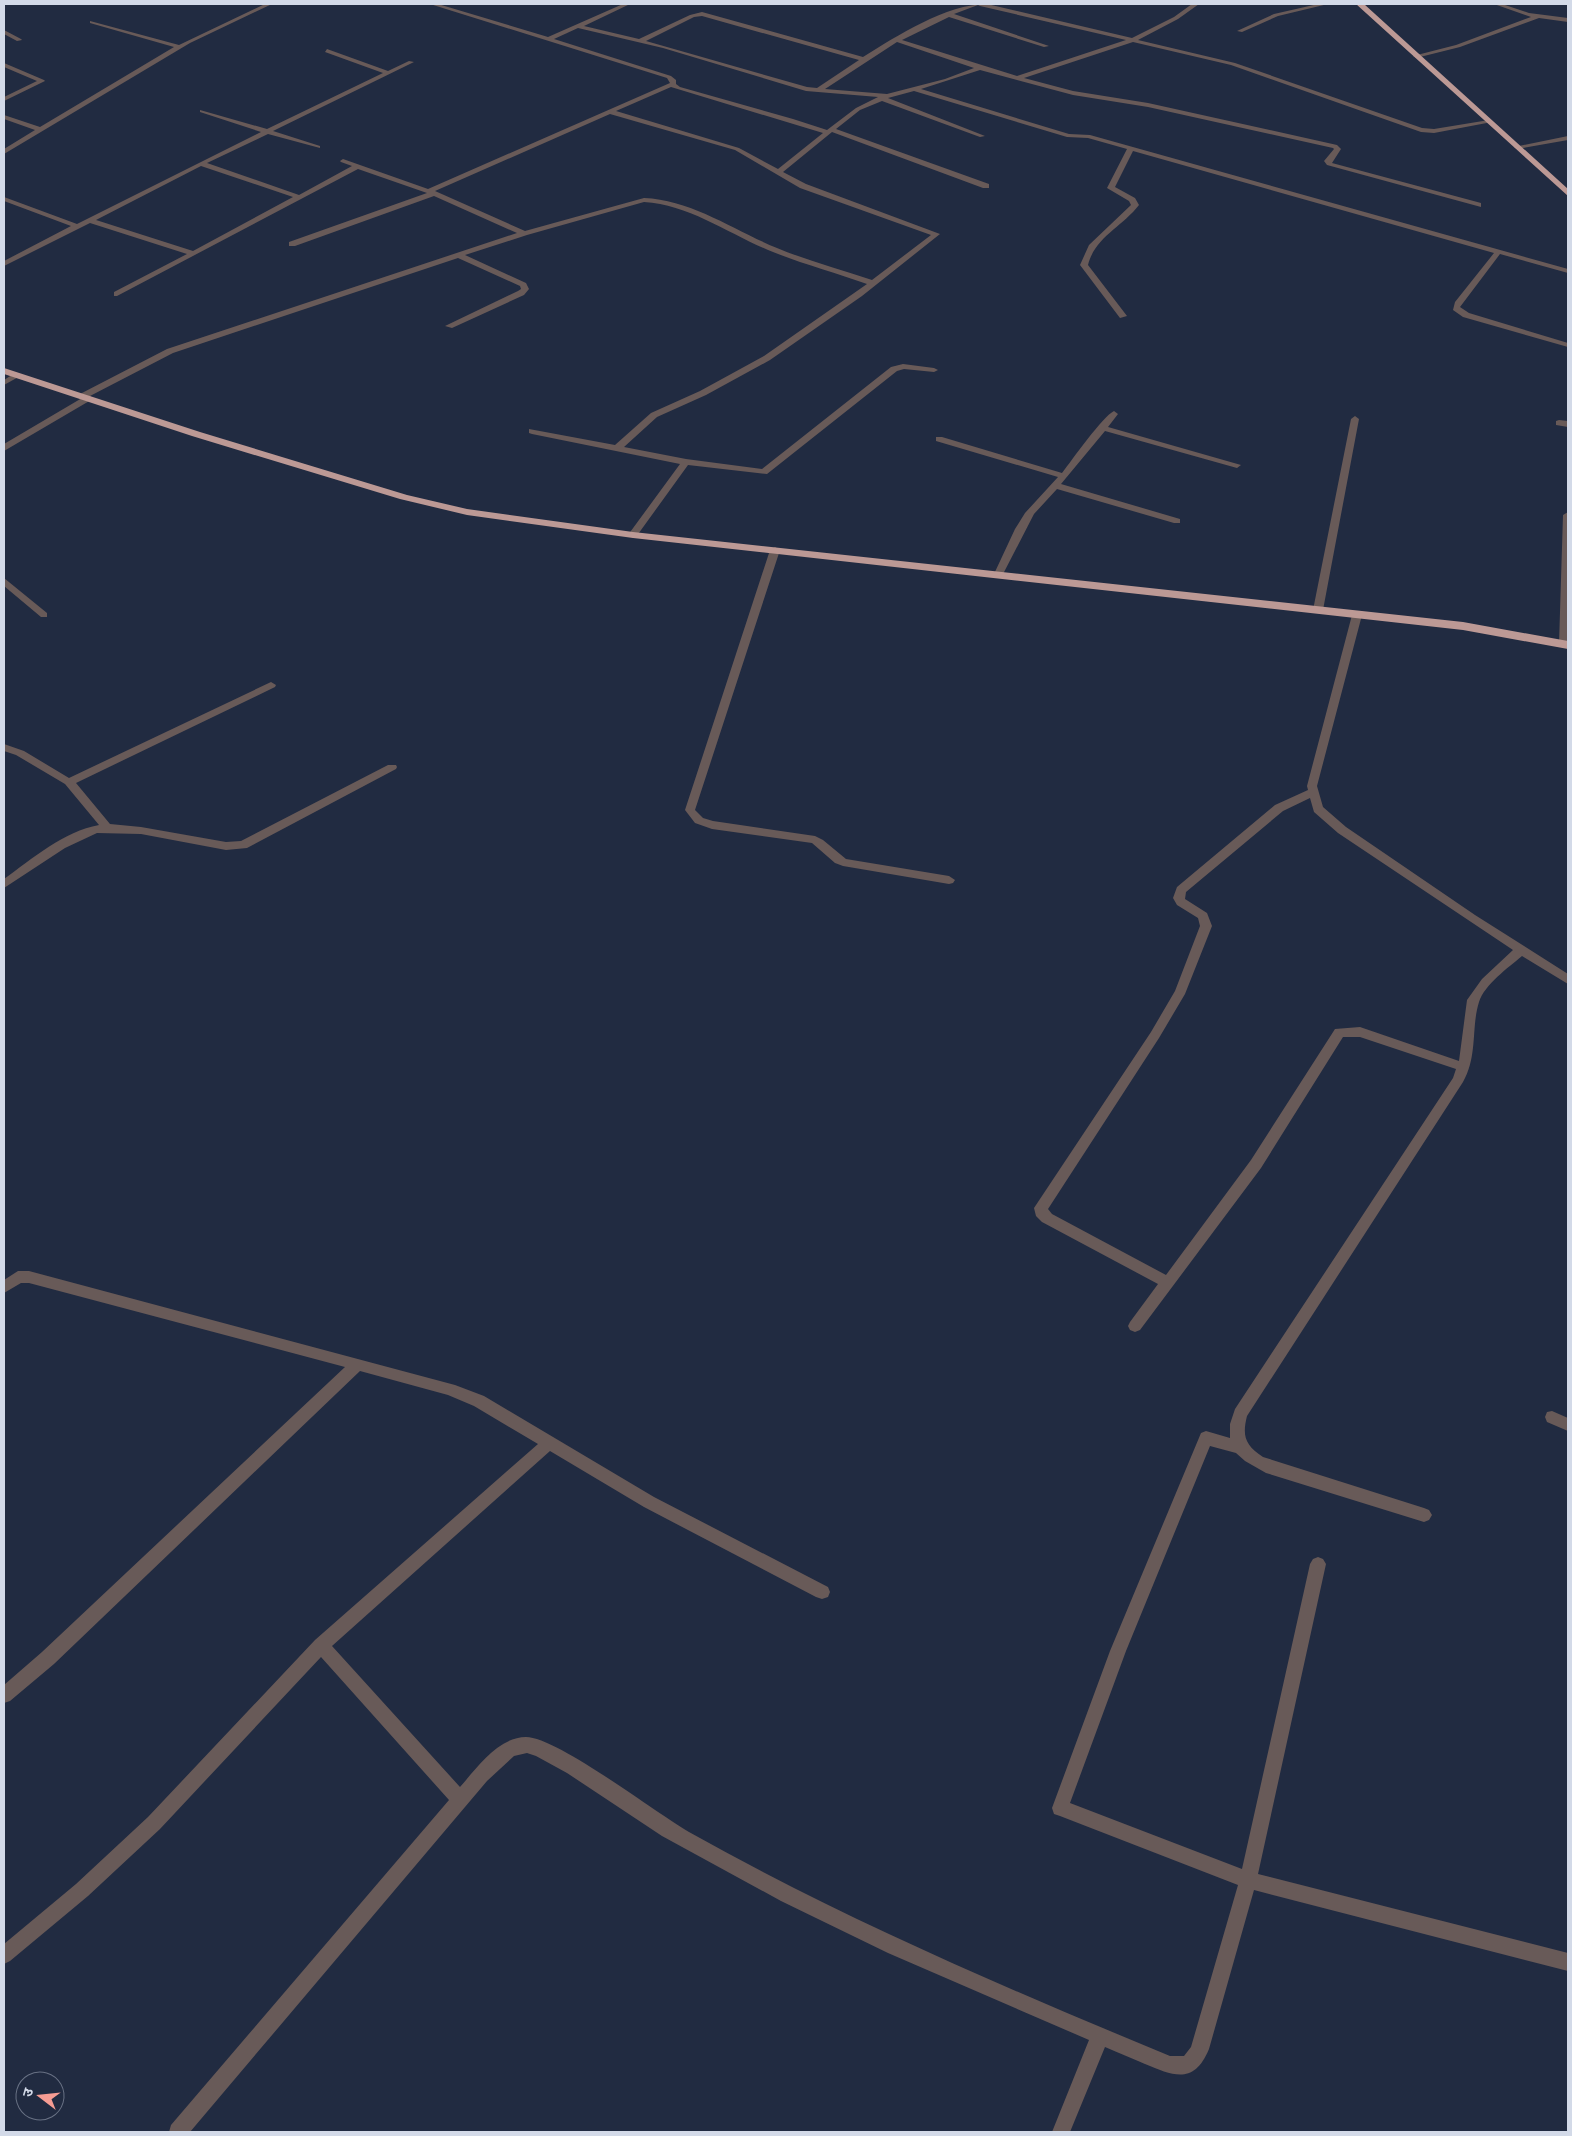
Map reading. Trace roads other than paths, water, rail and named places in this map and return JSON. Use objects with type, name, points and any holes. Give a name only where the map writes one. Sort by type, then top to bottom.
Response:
[{"type":"highway","points":[[1360,4],[1568,193]]},
{"type":"highway","points":[[4,371],[196,434],[413,499],[467,512],[518,521],[1463,626],[1566,645]]},
{"type":"street","points":[[4,152],[180,47],[269,4]]},
{"type":"street","points":[[433,4],[670,77],[673,80],[672,84]]},
{"type":"street","points":[[547,40],[627,4]]},
{"type":"street","points":[[817,91],[862,59],[897,40],[975,4]]},
{"type":"street","points":[[980,4],[1134,39],[1240,67],[1425,130],[1489,122]]},
{"type":"street","points":[[1018,78],[1134,39],[1177,19],[1196,4]]},
{"type":"street","points":[[1240,32],[1276,15],[1325,4]]},
{"type":"street","points":[[1497,4],[1537,17],[1568,20]]},
{"type":"street","points":[[640,41],[692,16],[702,14],[862,59]]},
{"type":"street","points":[[950,15],[1046,46]]},
{"type":"street","points":[[1416,56],[1458,46],[1537,17]]},
{"type":"street","points":[[92,22],[180,47]]},
{"type":"street","points":[[577,26],[640,41],[817,91],[884,97],[982,136]]},
{"type":"street","points":[[4,32],[19,40]]},
{"type":"street","points":[[897,40],[980,68],[1089,97],[1148,105],[1335,146],[1338,149],[1328,160],[1329,164],[1478,205]]},
{"type":"street","points":[[328,52],[390,72]]},
{"type":"street","points":[[4,264],[201,163],[411,62]]},
{"type":"street","points":[[4,65],[42,81],[4,99]]},
{"type":"street","points":[[778,172],[830,132],[851,113],[884,97],[947,80],[980,68]]},
{"type":"street","points":[[292,244],[432,192],[672,84]]},
{"type":"street","points":[[672,84],[678,88],[830,132],[986,186]]},
{"type":"street","points":[[914,89],[1069,136],[1088,136],[1568,271]]},
{"type":"street","points":[[202,111],[318,147]]},
{"type":"street","points":[[612,112],[737,149],[820,193],[935,232],[935,236],[873,283],[767,358],[703,393],[654,415],[617,448]]},
{"type":"street","points":[[4,117],[41,130]]},
{"type":"street","points":[[1518,147],[1568,138]]},
{"type":"street","points":[[1123,316],[1084,265],[1088,251],[1096,240],[1135,205],[1132,200],[1111,188],[1131,148]]},
{"type":"street","points":[[343,161],[432,192],[524,233]]},
{"type":"street","points":[[201,163],[299,197]]},
{"type":"street","points":[[116,294],[358,166]]},
{"type":"street","points":[[4,199],[77,226]]},
{"type":"street","points":[[4,448],[86,397],[170,351],[524,233],[637,202],[653,200],[688,211],[776,250],[873,283]]},
{"type":"street","points":[[89,220],[193,254]]},
{"type":"street","points":[[1499,251],[1458,304],[1458,311],[1568,345]]},
{"type":"street","points":[[449,326],[521,294],[525,289],[523,286],[458,255]]},
{"type":"street","points":[[532,431],[686,462],[755,472],[766,471],[894,369],[903,366],[934,370]]},
{"type":"street","points":[[4,383],[18,375]]},
{"type":"street","points":[[999,574],[1020,529],[1037,504],[1064,476],[1114,414]]},
{"type":"street","points":[[1318,610],[1355,419]]},
{"type":"street","points":[[1102,428],[1237,465]]},
{"type":"street","points":[[940,439],[1064,476]]},
{"type":"street","points":[[633,535],[686,462]]},
{"type":"street","points":[[1055,485],[1177,521]]},
{"type":"street","points":[[1566,645],[1568,515]]},
{"type":"street","points":[[775,550],[692,801],[690,810],[693,816],[700,821],[712,824],[815,840],[821,842],[836,860],[843,862],[949,880]]},
{"type":"street","points":[[4,580],[44,614]]},
{"type":"street","points":[[1357,615],[1316,768],[1313,792],[1318,809],[1342,830],[1568,980]]},
{"type":"street","points":[[69,782],[271,685]]},
{"type":"street","points":[[4,747],[20,753],[69,782],[107,828]]},
{"type":"street","points":[[4,884],[84,833],[107,828],[238,846],[392,767]]},
{"type":"street","points":[[1167,1282],[1047,1218],[1041,1212],[1041,1208],[1155,1035],[1180,991],[1206,926],[1203,916],[1181,902],[1179,898],[1181,890],[1279,808],[1313,792]]},
{"type":"street","points":[[1424,1514],[1266,1466],[1250,1458],[1240,1447],[1236,1437],[1240,1414],[1459,1079],[1463,1067],[1473,1000],[1486,982],[1521,950]]},
{"type":"street","points":[[1135,1326],[1256,1164],[1339,1032],[1360,1032],[1463,1067]]},
{"type":"street","points":[[4,1287],[18,1277],[29,1277],[450,1389],[479,1401],[649,1502],[822,1592]]},
{"type":"street","points":[[4,1695],[55,1651],[358,1364]]},
{"type":"street","points":[[1552,1417],[1568,1425]]},
{"type":"street","points":[[1240,1447],[1206,1438],[1118,1652],[1060,1808],[1248,1880],[1568,1962]]},
{"type":"street","points":[[4,1955],[82,1890],[154,1823],[321,1645],[550,1442]]},
{"type":"street","points":[[178,2132],[460,1800],[506,1751],[517,1746],[527,1745],[541,1749],[661,1826],[797,1901],[922,1961],[1170,2065],[1180,2067],[1195,2061],[1248,1880],[1318,1564]]},
{"type":"street","points":[[321,1645],[460,1800]]},
{"type":"street","points":[[1061,2132],[1100,2036]]}]
